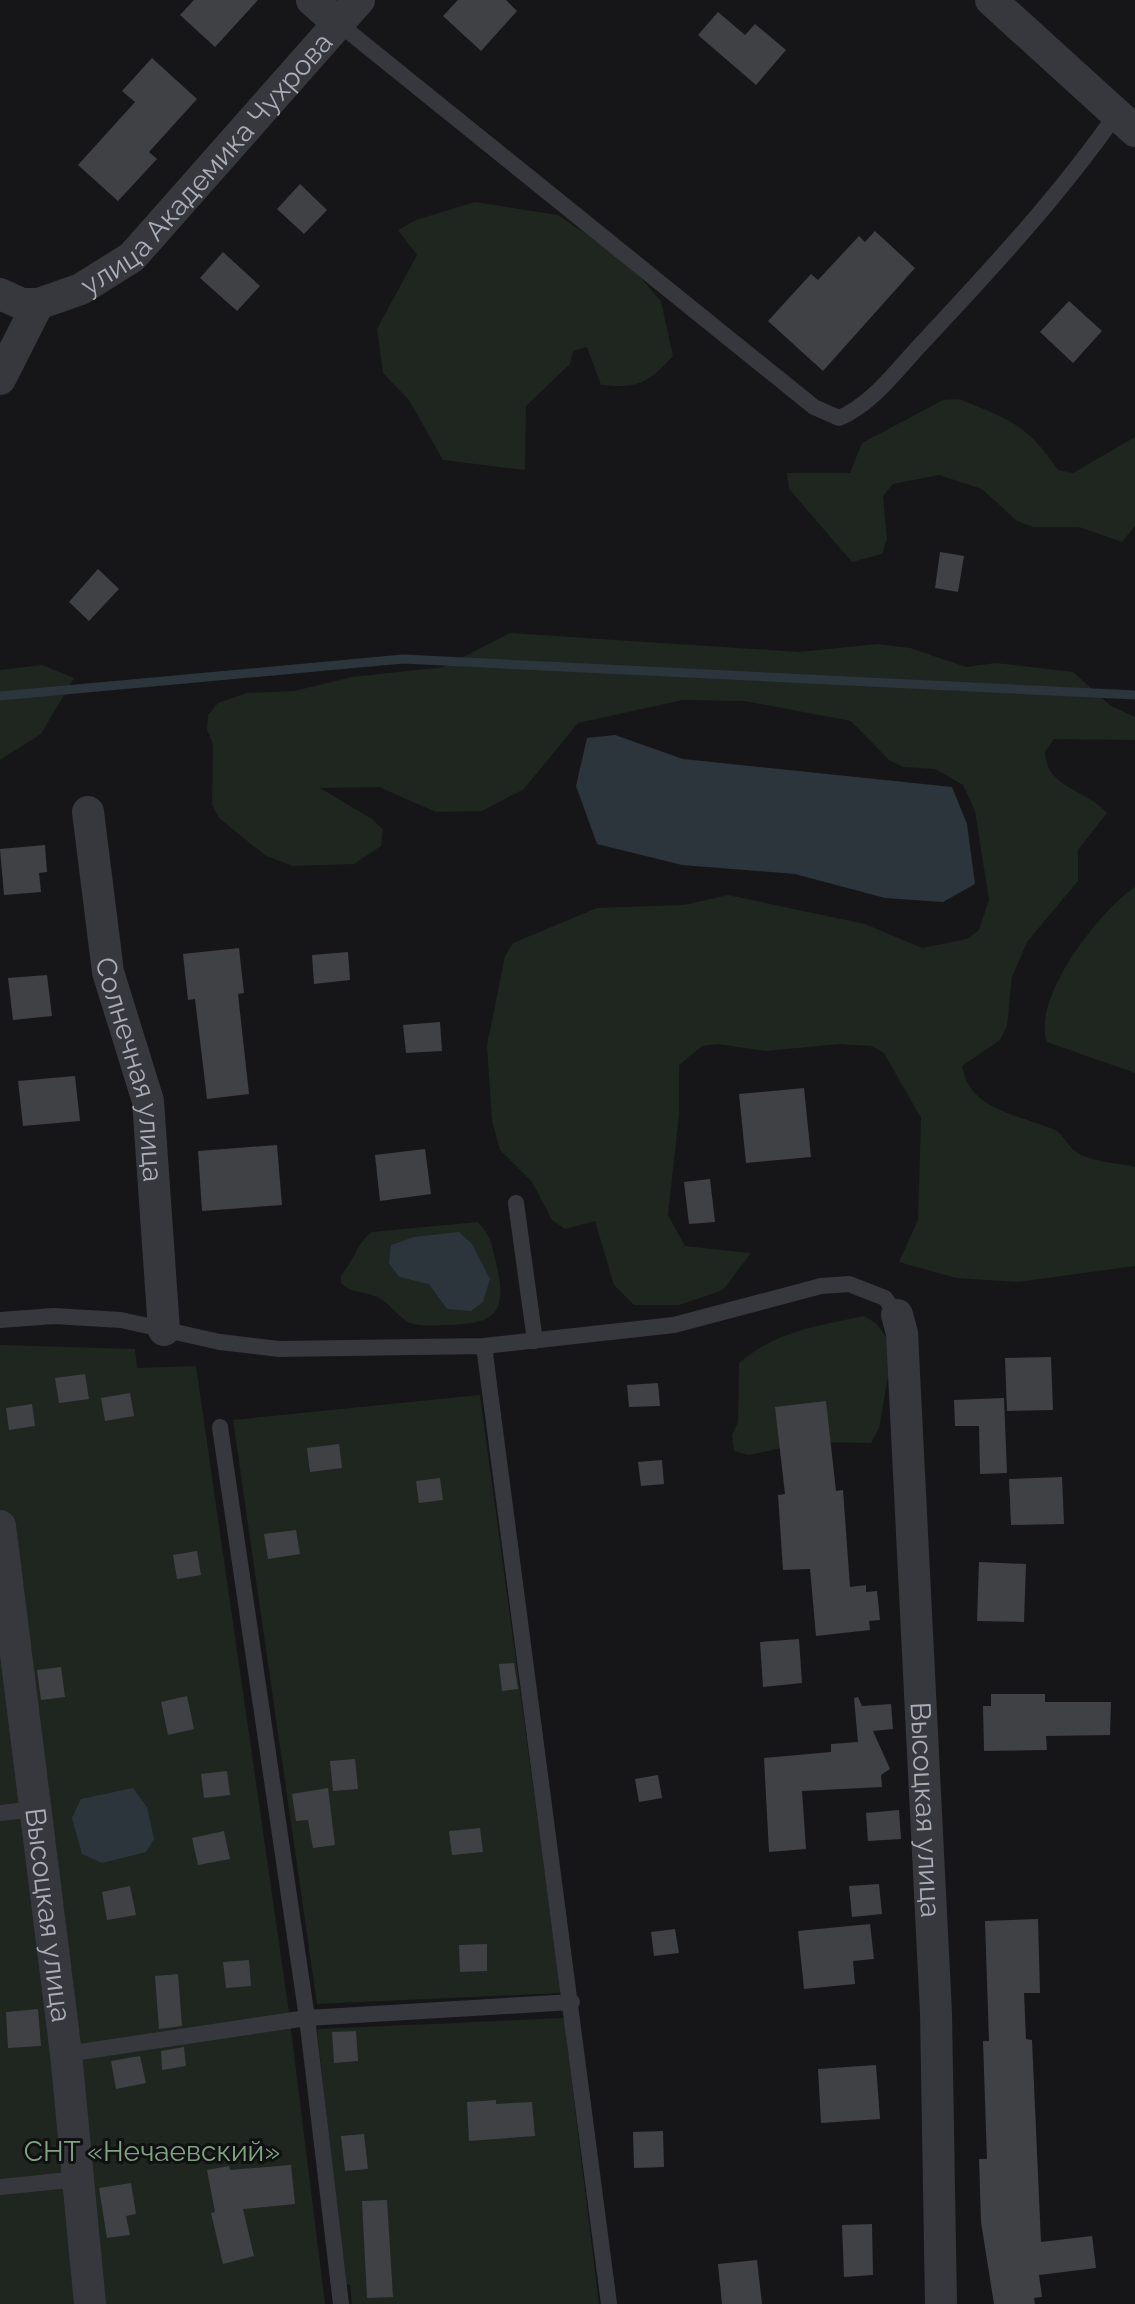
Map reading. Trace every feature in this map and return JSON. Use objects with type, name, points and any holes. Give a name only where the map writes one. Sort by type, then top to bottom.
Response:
[{"type":"street","points":[[312,0],[349,11]]},
{"type":"street","points":[[991,0],[1126,122]]},
{"type":"street","name":"улица Академика Чухрова","points":[[38,304],[81,289],[132,257],[349,11]]},
{"type":"street","points":[[0,294],[22,304],[38,304],[0,379]]},
{"type":"street","name":"Солнечная улица","points":[[88,812],[108,972],[148,1101],[164,1330]]},
{"type":"street","name":"Высоцкая улица","points":[[897,1315],[902,1333],[936,2013],[941,2304]]},
{"type":"street","name":"Высоцкая улица","points":[[0,1526],[66,2054],[90,2304]]},
{"type":"lane","points":[[349,11],[814,407],[839,418],[869,399],[1126,122]]},
{"type":"lane","points":[[516,1203],[535,1341]]},
{"type":"lane","points":[[0,1320],[54,1316],[121,1320],[279,1349],[484,1346],[674,1325],[821,1286],[849,1284],[885,1298],[897,1315]]},
{"type":"lane","points":[[484,1346],[609,2304]]},
{"type":"lane","points":[[220,1427],[307,2018],[341,2304]]},
{"type":"lane","points":[[0,1813],[35,1809]]},
{"type":"lane","points":[[66,2054],[307,2018],[572,2002]]},
{"type":"lane","points":[[0,2187],[79,2179]]},
{"type":"green space","points":[[475,202],[558,215],[625,260],[661,301],[673,356],[642,382],[614,386],[601,385],[587,347],[573,351],[570,364],[526,406],[525,470],[443,460],[409,400],[383,373],[377,329],[417,255],[398,230],[416,220]]},
{"type":"green space","points":[[959,399],[991,412],[1026,432],[1058,470],[1073,473],[1135,437],[1135,526],[1122,542],[1079,527],[1033,527],[1017,521],[982,489],[939,475],[893,484],[883,496],[887,539],[882,554],[852,562],[789,489],[787,473],[850,473],[862,443],[943,400]]},
{"type":"green space","points":[[510,633],[799,652],[878,644],[910,648],[966,667],[996,663],[1073,672],[1111,706],[1135,717],[1135,740],[1054,739],[1045,752],[1047,764],[1060,781],[1107,813],[1078,850],[1078,881],[1027,942],[1012,977],[1007,1026],[1000,1040],[962,1066],[967,1081],[985,1102],[1056,1131],[1081,1155],[1135,1167],[1135,1266],[1018,1282],[956,1278],[899,1262],[918,1220],[921,1118],[884,1053],[871,1046],[840,1044],[765,1051],[718,1044],[702,1046],[679,1065],[679,1115],[668,1215],[685,1246],[751,1253],[723,1290],[679,1305],[634,1305],[614,1285],[595,1221],[565,1229],[552,1220],[532,1182],[500,1150],[492,1121],[487,1045],[505,956],[513,943],[597,908],[684,905],[728,895],[865,924],[922,948],[967,939],[979,930],[989,900],[975,811],[963,785],[935,769],[903,767],[889,760],[851,721],[744,701],[683,700],[578,723],[524,789],[482,811],[436,812],[379,787],[320,788],[372,819],[383,830],[381,846],[354,864],[293,866],[266,856],[219,818],[212,805],[213,744],[207,730],[208,715],[218,703],[247,693],[294,691],[352,677],[444,667]]},
{"type":"green space","points":[[42,665],[74,678],[41,734],[0,760],[0,670]]},
{"type":"green space","points":[[1135,887],[1135,1073],[1047,1042],[1045,1024],[1049,1003],[1072,957],[1104,915]]},
{"type":"green space","points":[[478,1222],[491,1243],[500,1283],[498,1306],[486,1319],[463,1324],[414,1324],[402,1318],[381,1299],[341,1283],[341,1275],[372,1232]]},
{"type":"green space","points":[[864,1316],[877,1324],[893,1347],[879,1428],[871,1443],[810,1442],[749,1455],[734,1451],[732,1435],[738,1422],[739,1363],[782,1337]]},
{"type":"green space","name":"СНТ «Нечаевский»","points":[[0,1345],[135,1349],[137,1368],[196,1366],[288,2005],[325,2304],[0,2304]]},
{"type":"green space","points":[[480,1395],[561,1993],[317,2004],[233,1420]]},
{"type":"green space","points":[[564,2018],[599,2304],[352,2304],[350,2285],[345,2284],[317,2029]]},
{"type":"shaded area","points":[[615,735],[683,759],[952,787],[967,824],[975,884],[943,902],[885,898],[795,874],[682,865],[597,844],[576,786],[587,738]]},
{"type":"shaded area","points":[[459,1232],[472,1244],[490,1279],[483,1302],[471,1311],[447,1309],[429,1284],[399,1277],[389,1263],[391,1245],[414,1237]]},
{"type":"shaded area","points":[[133,1788],[147,1807],[154,1839],[146,1852],[102,1863],[82,1854],[72,1818],[81,1799]]},
{"type":"building","points":[[194,0],[258,0],[215,47],[180,15]]},
{"type":"building","points":[[458,0],[506,0],[517,11],[481,51],[443,16]]},
{"type":"building","points":[[718,12],[745,35],[755,24],[786,50],[756,85],[698,35]]},
{"type":"building","points":[[152,58],[197,99],[149,152],[157,159],[118,201],[78,165],[135,102],[122,91]]},
{"type":"building","points":[[300,184],[327,210],[304,234],[277,209]]},
{"type":"building","points":[[875,231],[915,268],[823,371],[768,321],[811,274],[818,280],[859,236],[865,242]]},
{"type":"building","points":[[223,252],[260,286],[237,311],[200,278]]},
{"type":"building","points":[[1069,301],[1102,331],[1073,363],[1040,332]]},
{"type":"building","points":[[940,552],[964,556],[958,592],[935,588]]},
{"type":"building","points":[[98,569],[119,589],[89,621],[69,602]]},
{"type":"building","points":[[45,845],[47,872],[39,873],[41,892],[4,895],[0,849]]},
{"type":"building","points":[[239,948],[244,993],[238,994],[249,1094],[207,1099],[195,999],[188,1000],[183,954]]},
{"type":"building","points":[[348,952],[350,980],[314,984],[312,955]]},
{"type":"building","points":[[47,975],[52,1016],[13,1020],[8,978]]},
{"type":"building","points":[[440,1022],[442,1051],[406,1053],[403,1025]]},
{"type":"building","points":[[75,1076],[80,1121],[23,1126],[18,1081]]},
{"type":"building","points":[[804,1088],[811,1157],[746,1163],[739,1094]]},
{"type":"building","points":[[277,1145],[282,1205],[202,1211],[198,1151]]},
{"type":"building","points":[[425,1149],[431,1194],[380,1201],[375,1155]]},
{"type":"building","points":[[710,1179],[715,1222],[689,1224],[684,1182]]},
{"type":"building","points":[[1051,1357],[1053,1410],[1007,1411],[1005,1358]]},
{"type":"building","points":[[85,1374],[89,1399],[59,1403],[55,1378]]},
{"type":"building","points":[[658,1383],[660,1406],[629,1407],[627,1385]]},
{"type":"building","points":[[130,1393],[134,1416],[105,1421],[101,1398]]},
{"type":"building","points":[[1004,1398],[1007,1473],[980,1474],[979,1426],[955,1426],[954,1400]]},
{"type":"building","points":[[826,1401],[836,1491],[843,1490],[850,1587],[866,1585],[866,1592],[877,1591],[880,1620],[869,1621],[870,1630],[816,1636],[810,1569],[783,1570],[778,1495],[785,1494],[775,1407]]},
{"type":"building","points":[[32,1404],[35,1426],[9,1430],[6,1408]]},
{"type":"building","points":[[339,1444],[342,1468],[310,1472],[307,1448]]},
{"type":"building","points":[[662,1460],[664,1484],[641,1486],[638,1462]]},
{"type":"building","points":[[1062,1477],[1064,1524],[1011,1525],[1009,1479]]},
{"type":"building","points":[[440,1478],[443,1500],[419,1503],[416,1481]]},
{"type":"building","points":[[296,1530],[300,1554],[268,1559],[264,1534]]},
{"type":"building","points":[[197,1551],[201,1575],[177,1579],[173,1555]]},
{"type":"building","points":[[979,1562],[1026,1564],[1024,1622],[977,1621]]},
{"type":"building","points":[[799,1639],[802,1683],[763,1687],[760,1642]]},
{"type":"building","points":[[514,1663],[518,1689],[502,1691],[499,1664]]},
{"type":"building","points":[[61,1667],[65,1697],[41,1700],[37,1670]]},
{"type":"building","points":[[991,1694],[1045,1694],[1045,1702],[1111,1702],[1110,1735],[1046,1736],[1047,1750],[984,1751],[983,1706],[991,1706]]},
{"type":"building","points":[[187,1696],[194,1729],[168,1735],[161,1702]]},
{"type":"building","points":[[858,1697],[862,1706],[891,1704],[893,1729],[873,1731],[890,1769],[881,1775],[882,1787],[802,1791],[806,1849],[769,1852],[764,1758],[831,1752],[831,1744],[858,1742],[854,1698]]},
{"type":"building","points":[[355,1759],[358,1789],[333,1791],[330,1761]]},
{"type":"building","points":[[227,1771],[230,1795],[204,1798],[201,1774]]},
{"type":"building","points":[[658,1775],[662,1798],[639,1802],[635,1779]]},
{"type":"building","points":[[328,1788],[335,1845],[313,1848],[308,1820],[296,1821],[292,1794]]},
{"type":"building","points":[[899,1810],[901,1839],[868,1841],[866,1813]]},
{"type":"building","points":[[480,1828],[483,1852],[452,1855],[449,1831]]},
{"type":"building","points":[[224,1831],[230,1859],[198,1865],[192,1838]]},
{"type":"building","points":[[879,1884],[882,1914],[852,1917],[849,1886]]},
{"type":"building","points":[[130,1886],[136,1915],[107,1920],[102,1892]]},
{"type":"building","points":[[1038,1919],[1040,1993],[1024,1993],[1026,2039],[1032,2040],[1041,2242],[1092,2236],[1096,2268],[1039,2275],[1042,2297],[1034,2298],[1035,2304],[994,2304],[981,2222],[979,2159],[987,2159],[983,2041],[989,2041],[985,1921]]},
{"type":"building","points":[[870,1924],[874,1959],[853,1961],[855,1984],[804,1989],[798,1931]]},
{"type":"building","points":[[675,1929],[679,1953],[654,1956],[651,1932]]},
{"type":"building","points":[[487,1944],[487,1971],[460,1972],[459,1945]]},
{"type":"building","points":[[249,1960],[251,1986],[226,1988],[223,1962]]},
{"type":"building","points":[[178,1974],[182,2026],[159,2029],[155,1976]]},
{"type":"building","points":[[38,2009],[41,2046],[8,2048],[6,2012]]},
{"type":"building","points":[[356,2031],[358,2061],[334,2063],[332,2032]]},
{"type":"building","points":[[184,2047],[186,2066],[162,2070],[161,2051]]},
{"type":"building","points":[[140,2056],[146,2083],[116,2089],[111,2061]]},
{"type":"building","points":[[876,2065],[880,2119],[821,2123],[818,2069]]},
{"type":"building","points":[[496,2100],[496,2104],[532,2102],[535,2136],[469,2141],[467,2102]]},
{"type":"building","points":[[663,2131],[664,2167],[634,2168],[633,2132]]},
{"type":"building","points":[[364,2134],[368,2169],[345,2171],[341,2136]]},
{"type":"building","points":[[291,2165],[295,2204],[243,2209],[254,2256],[223,2264],[211,2213],[215,2212],[207,2170],[229,2166],[230,2170]]},
{"type":"building","points":[[131,2183],[136,2214],[126,2216],[130,2235],[107,2238],[99,2188]]},
{"type":"building","points":[[387,2200],[393,2297],[367,2298],[362,2201]]},
{"type":"building","points":[[872,2224],[873,2275],[844,2277],[842,2225]]},
{"type":"building","points":[[757,2260],[762,2304],[722,2304],[718,2264]]},
{"type":"waterway","points":[[0,696],[403,659],[1135,695]]}]
